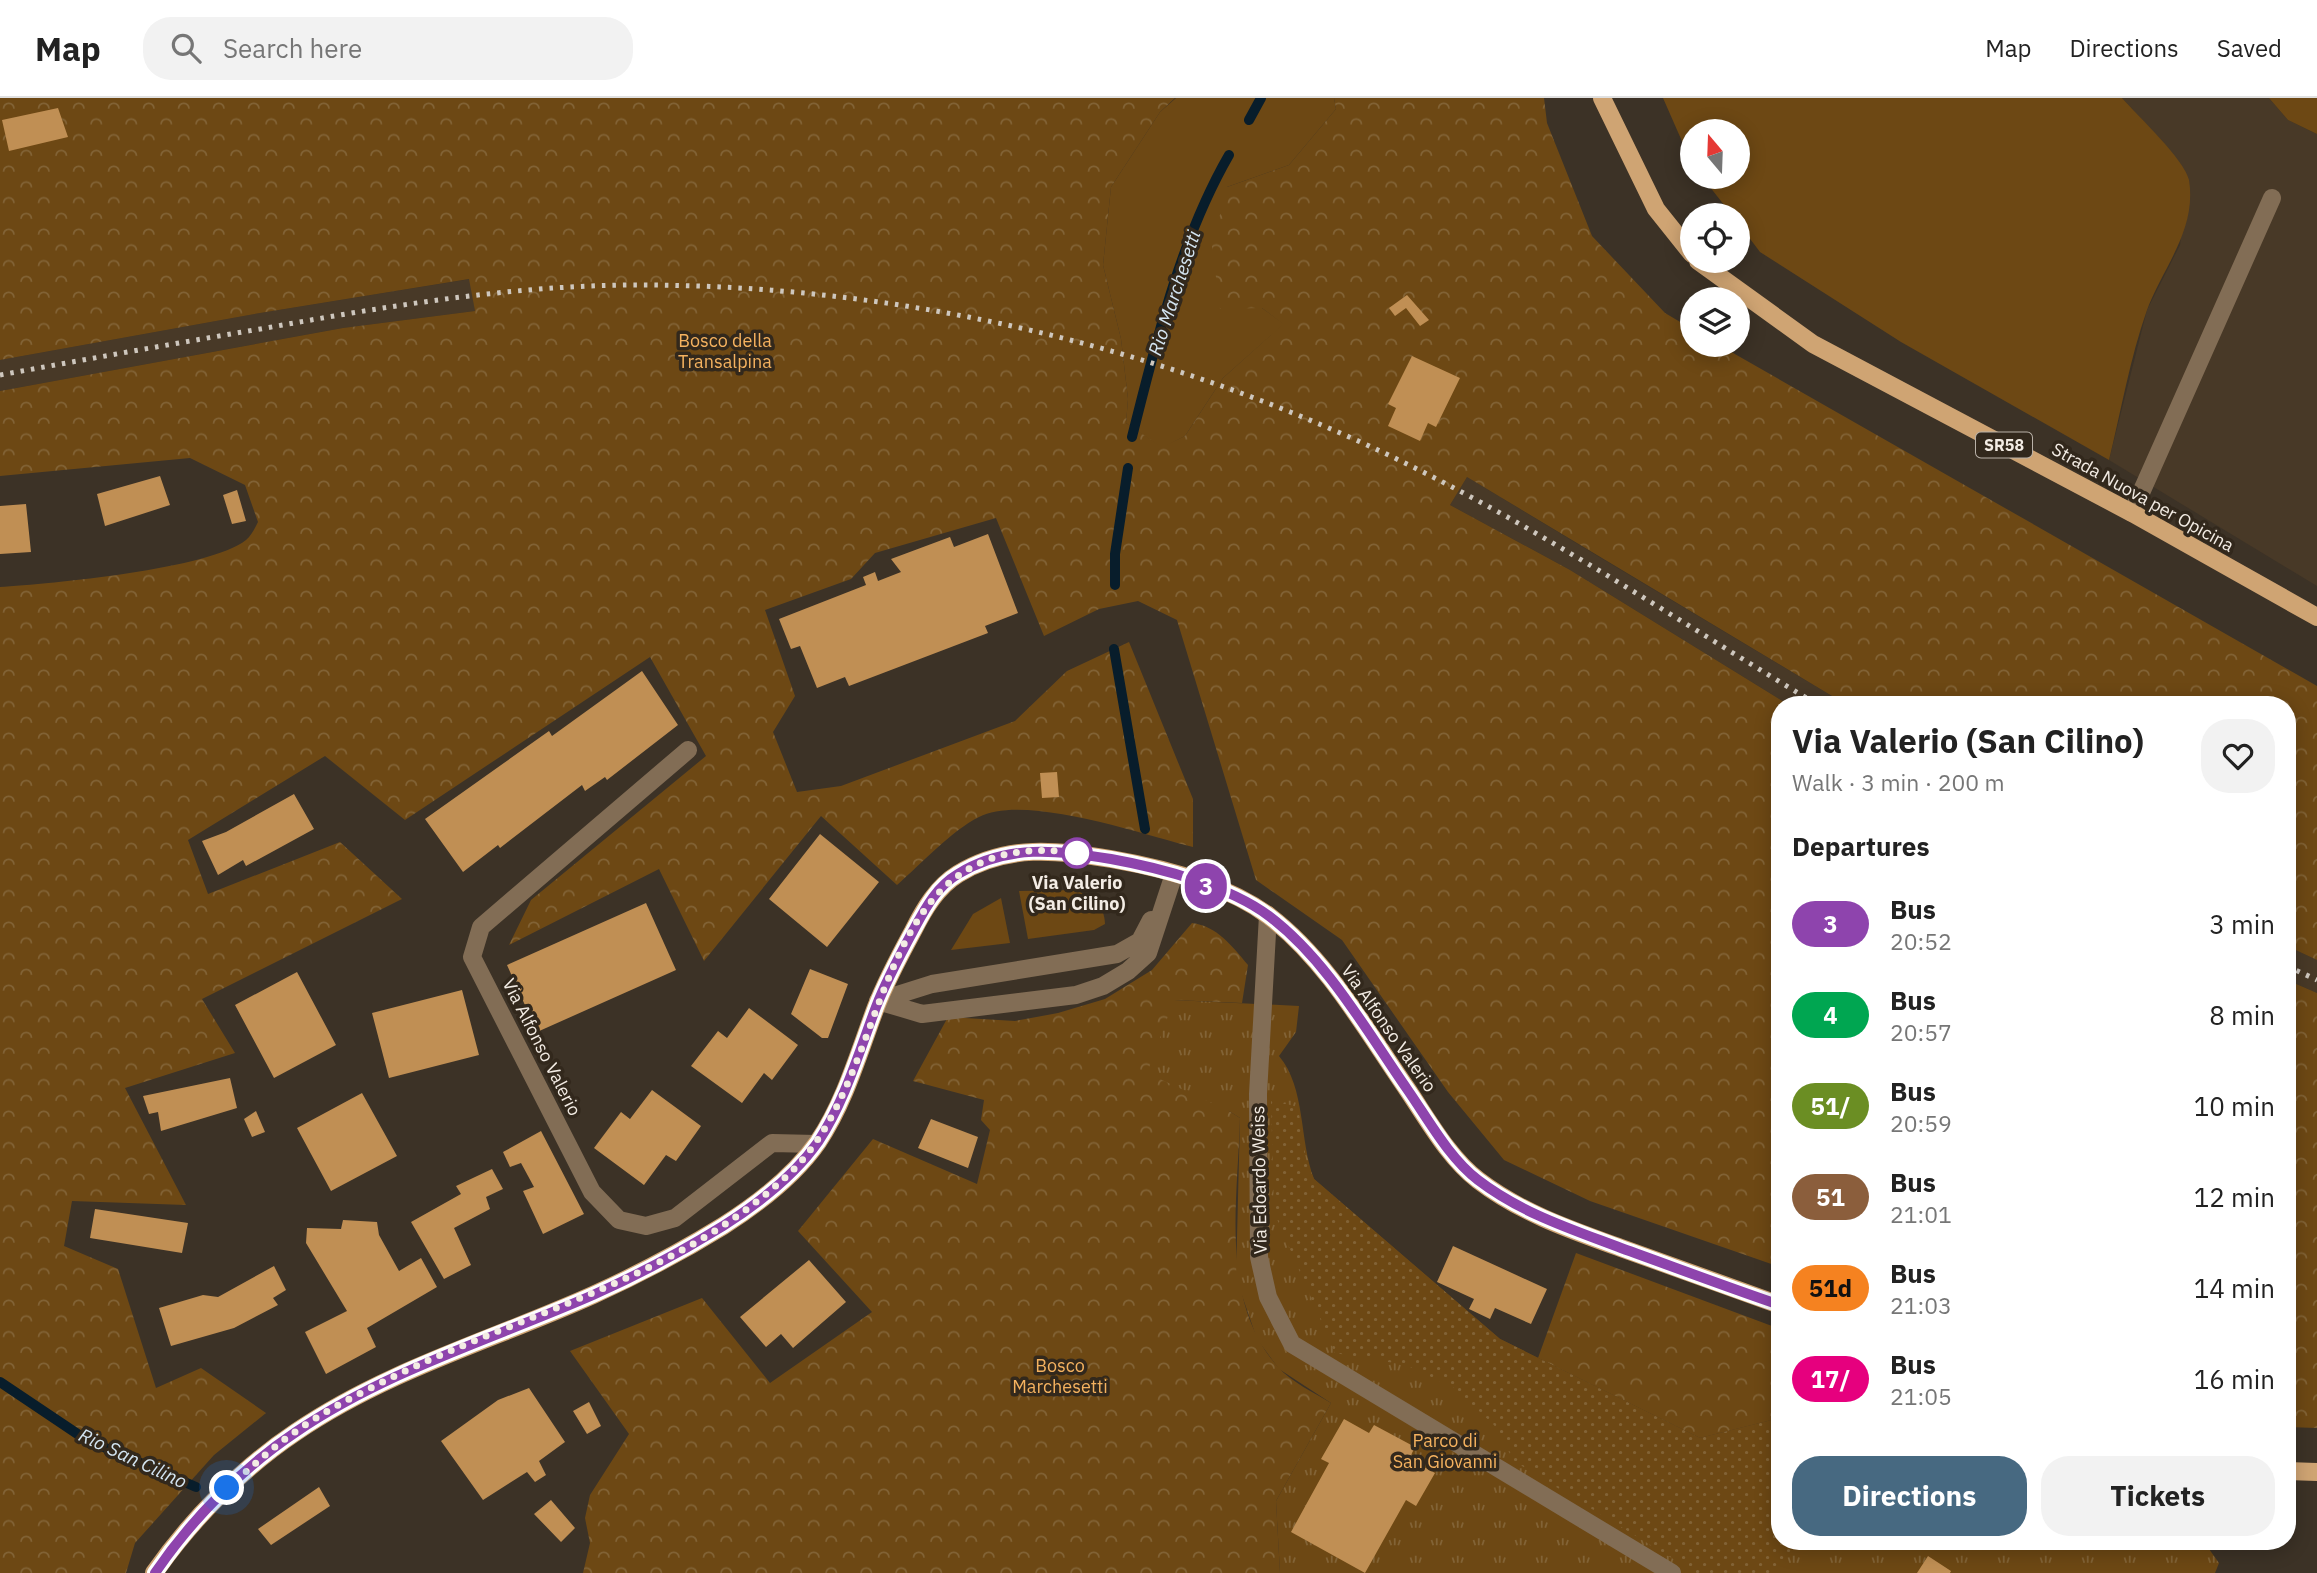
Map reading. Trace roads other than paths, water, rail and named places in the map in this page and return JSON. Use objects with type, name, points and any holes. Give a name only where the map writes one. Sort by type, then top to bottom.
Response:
[{"type":"main road","points":[[1602,98],[1656,209],[1680,239]]},
{"type":"main road","name":"Strada Nuova per Opicina","points":[[1715,273],[1813,344],[2132,513],[2317,617]]},
{"type":"main road","name":"Via Alfonso Valerio","points":[[155,1573],[227,1488],[291,1434],[398,1375],[592,1296],[659,1263],[740,1215],[789,1174],[816,1144],[838,1105],[878,1001],[928,903],[953,877],[982,861],[1020,850],[1072,852],[1174,874],[1235,897],[1268,915],[1303,947],[1338,989],[1444,1142],[1474,1177],[1516,1206],[1555,1224],[1771,1302]]},
{"type":"main road","points":[[2296,1471],[2317,1472]]},
{"type":"street","points":[[2132,513],[2272,198]]},
{"type":"street","name":"Via Alfonso Valerio","points":[[688,750],[481,927],[472,957],[592,1192],[619,1220],[646,1226],[675,1218],[772,1143],[816,1144]]},
{"type":"street","points":[[878,1001],[922,1014],[1076,995],[1103,986],[1128,971],[1148,953],[1174,874]]},
{"type":"street","points":[[878,1001],[932,984],[1021,972],[1128,951],[1140,941],[1174,874]]},
{"type":"street","name":"Via Edoardo Weiss","points":[[1268,915],[1258,1094],[1259,1256],[1268,1297],[1292,1344],[1645,1565],[1672,1573]]},
{"type":"waterway","name":"Rio Marchesetti","points":[[1249,120],[1261,98]]},
{"type":"waterway","name":"Rio Marchesetti","points":[[1132,437],[1160,328],[1183,257],[1229,155]]},
{"type":"waterway","name":"Rio Marchesetti","points":[[1115,585],[1115,554],[1128,468]]},
{"type":"waterway","name":"Rio Marchesetti","points":[[1114,649],[1145,829]]},
{"type":"waterway","name":"Rio San Cilino","points":[[0,1382],[85,1439],[196,1487]]},
{"type":"railway","points":[[0,375],[358,312],[451,298],[545,289],[639,285],[733,288],[826,295],[919,308],[1012,326],[1193,376],[1281,408],[1367,445],[1540,535],[1803,696]]},
{"type":"railway","points":[[2296,970],[2317,980]]},
{"type":"place","name":"Via Valerio (San Cilino)","points":[[1077,853]]},
{"type":"park label","name":"Bosco della Transalpina","points":[[725,350]]},
{"type":"park label","name":"Bosco Marchesetti","points":[[1060,1375]]},
{"type":"park label","name":"Parco di San Giovanni","points":[[1445,1450]]}]
